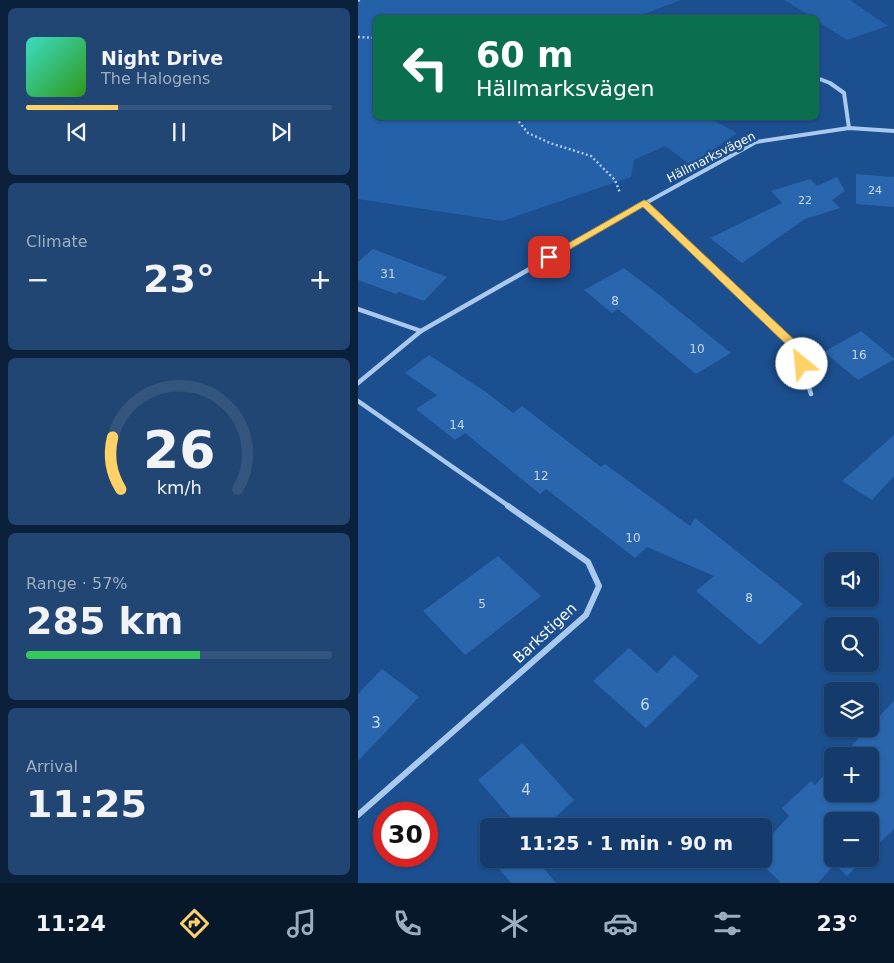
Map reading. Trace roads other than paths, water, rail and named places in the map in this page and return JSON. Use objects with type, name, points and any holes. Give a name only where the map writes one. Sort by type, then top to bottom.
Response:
[{"type":"street","points":[[819,79],[830,83],[844,93],[849,128]]},
{"type":"street","name":"Hällmarksvägen","points":[[358,383],[421,331],[644,203],[756,142],[849,128],[894,131]]},
{"type":"street","points":[[644,203],[797,349],[811,394]]},
{"type":"street","points":[[358,309],[421,331]]},
{"type":"street","name":"Barkstigen","points":[[358,401],[588,562],[599,586],[586,615],[358,815]]}]
